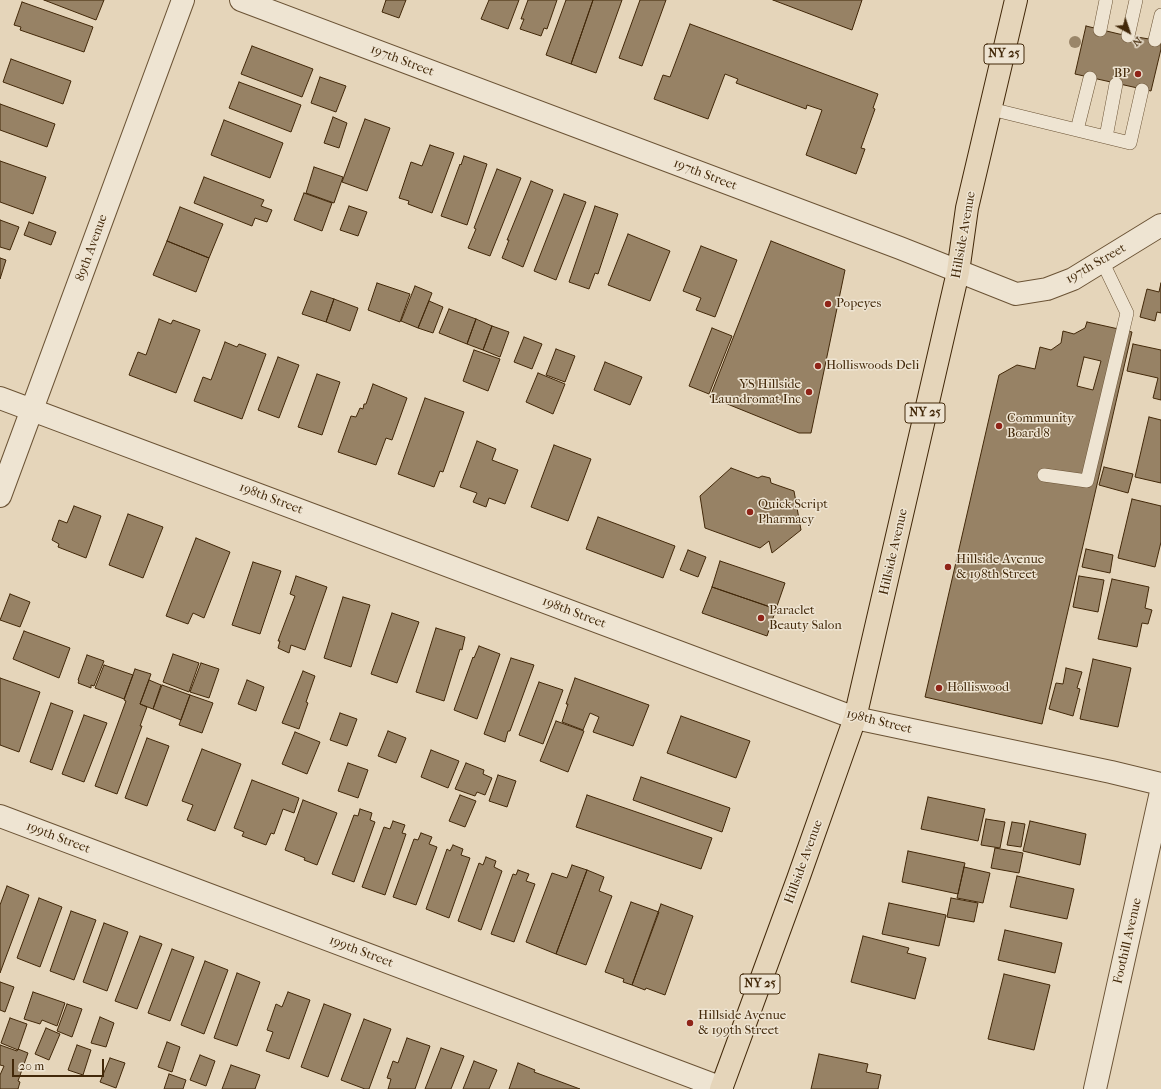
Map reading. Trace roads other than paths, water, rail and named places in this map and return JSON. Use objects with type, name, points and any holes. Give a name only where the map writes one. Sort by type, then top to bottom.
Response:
[{"type":"main road","name":"Hillside Avenue","points":[[722,1088],[855,718],[958,272],[968,208],[1016,0]]},
{"type":"street","name":"89th Avenue","points":[[0,496],[183,0]]},
{"type":"street","name":"197th Street","points":[[241,0],[900,248],[1016,294],[1047,289],[1073,279],[1161,225]]},
{"type":"street","name":"198th Street","points":[[0,398],[855,718],[1161,784]]},
{"type":"street","name":"Foothill Avenue","points":[[1095,1089],[1161,792]]},
{"type":"street","name":"199th Street","points":[[0,816],[722,1088]]},
{"type":"lane","points":[[1100,30],[1106,0]]},
{"type":"lane","points":[[1128,36],[1136,0]]},
{"type":"lane","points":[[1155,40],[1161,15]]},
{"type":"lane","points":[[1077,130],[1090,78]]},
{"type":"lane","points":[[1106,137],[1116,84]]},
{"type":"lane","points":[[991,108],[1130,143],[1142,90]]},
{"type":"lane","points":[[1044,475],[1087,481],[1127,313],[1102,261]]},
{"type":"place","name":"BP","points":[[1138,74]]},
{"type":"place","name":"Popeyes","points":[[828,304]]},
{"type":"place","name":"Holliswoods Deli","points":[[818,366]]},
{"type":"place","name":"YS Hillside Laundromat Inc","points":[[809,392]]},
{"type":"place","name":"Community Board 8","points":[[999,426]]},
{"type":"place","name":"Quick Script Pharmacy","points":[[750,512]]},
{"type":"place","name":"Hillside Avenue & 198th Street","points":[[948,567]]},
{"type":"place","name":"Paraclet Beauty Salon","points":[[761,618]]},
{"type":"place","name":"Holliswood","points":[[939,688]]},
{"type":"place","name":"Hillside Avenue & 199th Street","points":[[690,1023]]}]
